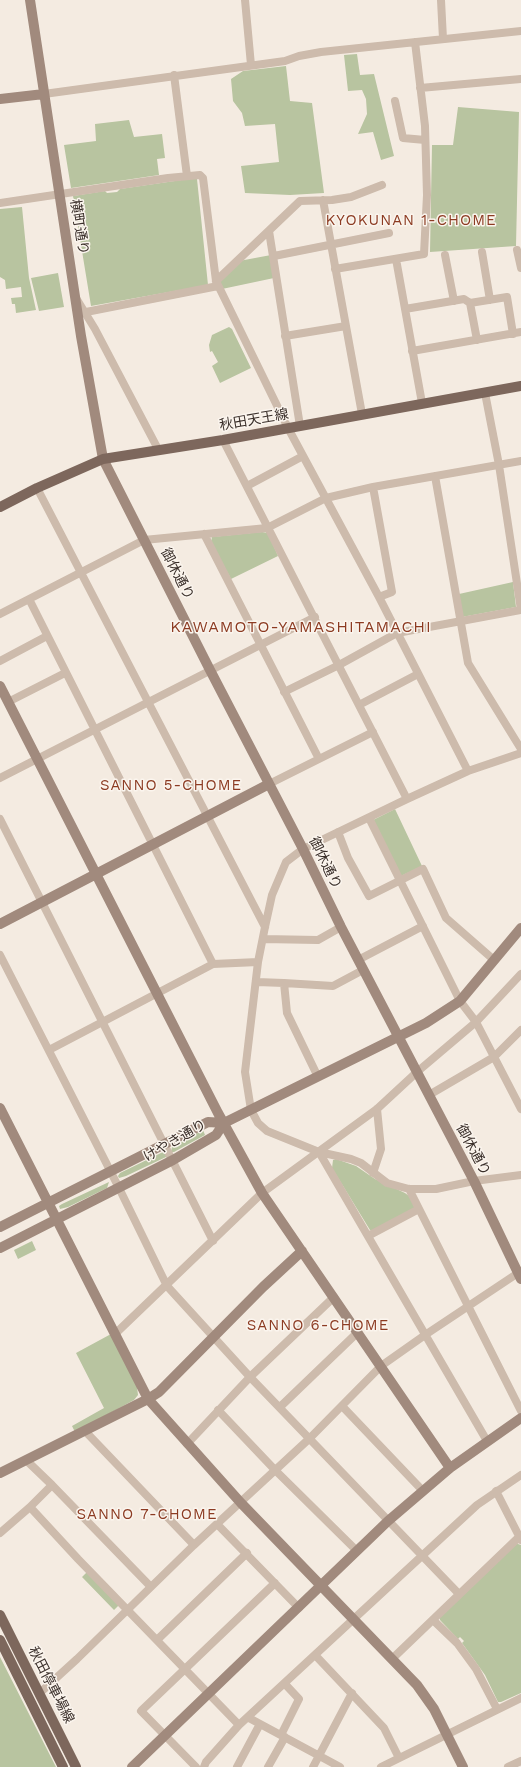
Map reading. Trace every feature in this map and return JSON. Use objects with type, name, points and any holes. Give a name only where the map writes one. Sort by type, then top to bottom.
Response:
[{"type":"main road","name":"秋田天王線","points":[[0,507],[37,488],[103,459],[223,440],[521,386]]},
{"type":"main road","name":"秋田停車場線","points":[[0,1615],[76,1767]]},
{"type":"main road","name":"秋田停車場線","points":[[0,1640],[62,1767]]},
{"type":"street","name":"横町通り","points":[[30,0],[76,298],[82,313],[103,459]]},
{"type":"street","points":[[246,0],[251,65]]},
{"type":"street","points":[[441,0],[443,39]]},
{"type":"street","points":[[0,100],[285,61],[299,56],[521,30]]},
{"type":"street","points":[[335,269],[424,254],[427,195],[425,140],[415,42]]},
{"type":"street","points":[[174,75],[187,176]]},
{"type":"street","points":[[420,88],[521,79]]},
{"type":"street","points":[[395,101],[403,138],[425,140]]},
{"type":"street","points":[[0,203],[200,175],[202,178],[217,283],[288,428],[379,597],[468,771]]},
{"type":"street","points":[[158,450],[82,313],[217,283],[300,201],[351,197],[382,185]]},
{"type":"street","points":[[323,200],[330,246],[362,414]]},
{"type":"street","points":[[269,231],[300,426]]},
{"type":"street","points":[[274,256],[389,234]]},
{"type":"street","points":[[517,250],[521,268]]},
{"type":"street","points":[[482,252],[490,300]]},
{"type":"street","points":[[445,255],[454,301]]},
{"type":"street","points":[[396,259],[422,403]]},
{"type":"street","points":[[405,309],[454,301],[464,300],[470,303],[507,297],[517,333],[412,351]]},
{"type":"street","points":[[470,303],[476,340]]},
{"type":"street","points":[[285,336],[346,326]]},
{"type":"street","points":[[284,692],[339,665],[397,633],[521,610],[519,576],[485,393]]},
{"type":"street","points":[[223,440],[407,799]]},
{"type":"street","points":[[247,486],[303,456]]},
{"type":"street","name":"御休通り","points":[[103,459],[303,849],[363,970],[474,1181],[520,1274]]},
{"type":"street","points":[[0,614],[144,540],[267,528],[326,498],[373,487],[521,462]]},
{"type":"street","points":[[435,476],[468,663],[521,749]]},
{"type":"street","points":[[373,487],[392,592],[379,597]]},
{"type":"street","points":[[37,488],[209,816],[265,927]]},
{"type":"street","points":[[204,534],[319,759]]},
{"type":"street","points":[[29,599],[213,964]]},
{"type":"street","points":[[0,778],[314,617]]},
{"type":"street","points":[[0,661],[47,636]]},
{"type":"street","points":[[8,702],[65,673]]},
{"type":"street","points":[[359,705],[418,674]]},
{"type":"street","points":[[0,686],[224,1123],[262,1193],[450,1468]]},
{"type":"street","points":[[0,924],[269,784],[373,732]]},
{"type":"street","points":[[521,753],[468,771],[407,799],[303,849],[286,862],[272,895],[265,927],[258,962],[257,982],[244,1072],[251,1110],[258,1123],[267,1131],[319,1152],[351,1159],[361,1163],[387,1183],[409,1190],[436,1189],[474,1181],[521,1176]]},
{"type":"street","points":[[369,818],[460,1001],[476,1022],[521,1110]]},
{"type":"street","points":[[0,819],[214,1241]]},
{"type":"street","points":[[338,832],[348,858],[369,896],[423,869],[446,918],[494,960]]},
{"type":"street","points":[[358,960],[423,926]]},
{"type":"street","points":[[263,939],[318,940],[341,927]]},
{"type":"street","points":[[224,1123],[426,1023],[460,1001],[521,928]]},
{"type":"street","points":[[0,955],[119,1188],[167,1286],[213,1338],[459,1594]]},
{"type":"street","points":[[49,1050],[213,964],[258,962]]},
{"type":"street","points":[[257,982],[333,986],[363,970]]},
{"type":"street","points":[[115,1334],[214,1241],[262,1193],[377,1110],[417,1072],[476,1022],[521,974]]},
{"type":"street","points":[[284,983],[287,1013],[318,1077]]},
{"type":"street","points":[[428,1095],[494,1057],[521,1030]]},
{"type":"street","points":[[0,1108],[148,1399],[241,1503],[321,1587],[393,1658],[426,1696],[464,1767]]},
{"type":"street","points":[[373,1173],[380,1149],[377,1110]]},
{"type":"street","name":"けやき通り","points":[[0,1227],[208,1122],[224,1123],[216,1136],[119,1188],[0,1248]]},
{"type":"street","points":[[319,1152],[487,1441]]},
{"type":"street","points":[[409,1190],[521,1411]]},
{"type":"street","points":[[368,1236],[419,1209]]},
{"type":"street","points":[[0,1473],[148,1399],[159,1392],[302,1251]]},
{"type":"street","points":[[39,1692],[43,1690],[194,1545],[310,1438],[381,1366],[425,1335],[520,1274]]},
{"type":"street","points":[[187,1444],[250,1377],[334,1297]]},
{"type":"street","points":[[280,1407],[358,1332]]},
{"type":"street","points":[[342,1406],[423,1491]]},
{"type":"street","points":[[218,1410],[275,1470],[357,1551]]},
{"type":"street","points":[[132,1767],[388,1521],[450,1468],[521,1418]]},
{"type":"street","points":[[85,1431],[194,1545]]},
{"type":"street","points":[[26,1460],[151,1587]]},
{"type":"street","points":[[204,1767],[206,1762],[240,1725],[316,1656],[422,1555],[477,1505],[521,1475]]},
{"type":"street","points":[[0,1533],[30,1507],[52,1485]]},
{"type":"street","points":[[393,1658],[520,1538],[496,1491]]},
{"type":"street","points":[[30,1507],[185,1668],[208,1694],[240,1725]]},
{"type":"street","points":[[217,1524],[247,1553],[299,1608]]},
{"type":"street","points":[[157,1640],[247,1553]]},
{"type":"street","points":[[196,1767],[141,1711],[275,1583]]},
{"type":"street","points":[[433,1620],[457,1643],[476,1669],[497,1709]]},
{"type":"street","points":[[316,1656],[384,1728],[399,1758]]},
{"type":"street","points":[[268,1767],[299,1699],[286,1684]]},
{"type":"street","points":[[312,1767],[352,1693]]},
{"type":"street","points":[[381,1767],[521,1698]]},
{"type":"street","points":[[249,1718],[340,1767]]},
{"type":"street","points":[[237,1767],[260,1724]]},
{"type":"street","points":[[508,1767],[521,1760]]},
{"type":"green space","points":[[357,54],[360,75],[374,74],[394,156],[381,160],[373,132],[358,134],[367,114],[366,99],[362,90],[348,91],[344,55]]},
{"type":"green space","points":[[286,66],[290,101],[312,103],[324,193],[290,195],[245,193],[241,166],[279,162],[275,124],[245,126],[242,113],[233,101],[231,79],[243,71]]},
{"type":"green space","points":[[458,107],[519,112],[516,246],[430,252],[432,145],[453,145]]},
{"type":"green space","points":[[129,120],[134,137],[162,134],[165,158],[157,159],[159,175],[71,188],[64,145],[96,141],[95,124]]},
{"type":"green space","points":[[195,178],[197,179],[208,285],[91,306],[73,196],[105,191],[107,193],[117,192],[120,189]]},
{"type":"green space","points":[[22,207],[29,278],[36,310],[16,313],[15,304],[12,304],[11,298],[22,297],[21,287],[6,289],[5,280],[0,277],[0,209]]},
{"type":"green space","points":[[271,255],[274,278],[222,289],[218,281],[239,261]]},
{"type":"green space","points":[[58,273],[64,307],[39,311],[31,278]]},
{"type":"green space","points":[[229,327],[232,329],[251,368],[220,383],[212,366],[218,362],[212,351],[210,352],[209,345],[212,335]]},
{"type":"green space","points":[[262,532],[268,533],[278,556],[231,579],[211,542],[212,537]]},
{"type":"green space","points":[[513,582],[516,607],[462,617],[459,594]]},
{"type":"green space","points":[[395,809],[422,866],[401,876],[373,820]]},
{"type":"green space","points":[[203,1130],[205,1135],[174,1152],[171,1152],[172,1147]]},
{"type":"green space","points":[[163,1152],[168,1153],[166,1157],[119,1178],[118,1176],[120,1173]]},
{"type":"green space","points":[[336,1159],[356,1166],[375,1179],[405,1193],[409,1196],[414,1209],[373,1231],[370,1230],[332,1168],[333,1160]]},
{"type":"green space","points":[[109,1182],[107,1188],[68,1207],[60,1209],[59,1206],[62,1204]]},
{"type":"green space","points":[[32,1241],[36,1250],[18,1259],[14,1250]]},
{"type":"green space","points":[[111,1334],[137,1387],[138,1395],[134,1400],[75,1432],[72,1426],[104,1408],[76,1353]]},
{"type":"green space","points":[[515,1543],[521,1545],[521,1693],[498,1702],[485,1675],[462,1643],[464,1641],[460,1637],[458,1639],[440,1620],[440,1616]]},
{"type":"green space","points":[[87,1572],[120,1604],[114,1610],[82,1577]]},
{"type":"green space","points":[[0,1657],[56,1767],[0,1767]]},
{"type":"district","name":"KYOKUNAN 1-CHOME","points":[[411,221]]},
{"type":"district","name":"KAWAMOTO-YAMASHITAMACHI","points":[[301,627]]},
{"type":"district","name":"SANNO 5-CHOME","points":[[171,786]]},
{"type":"district","name":"SANNO 6-CHOME","points":[[318,1326]]},
{"type":"district","name":"SANNO 7-CHOME","points":[[147,1515]]}]
